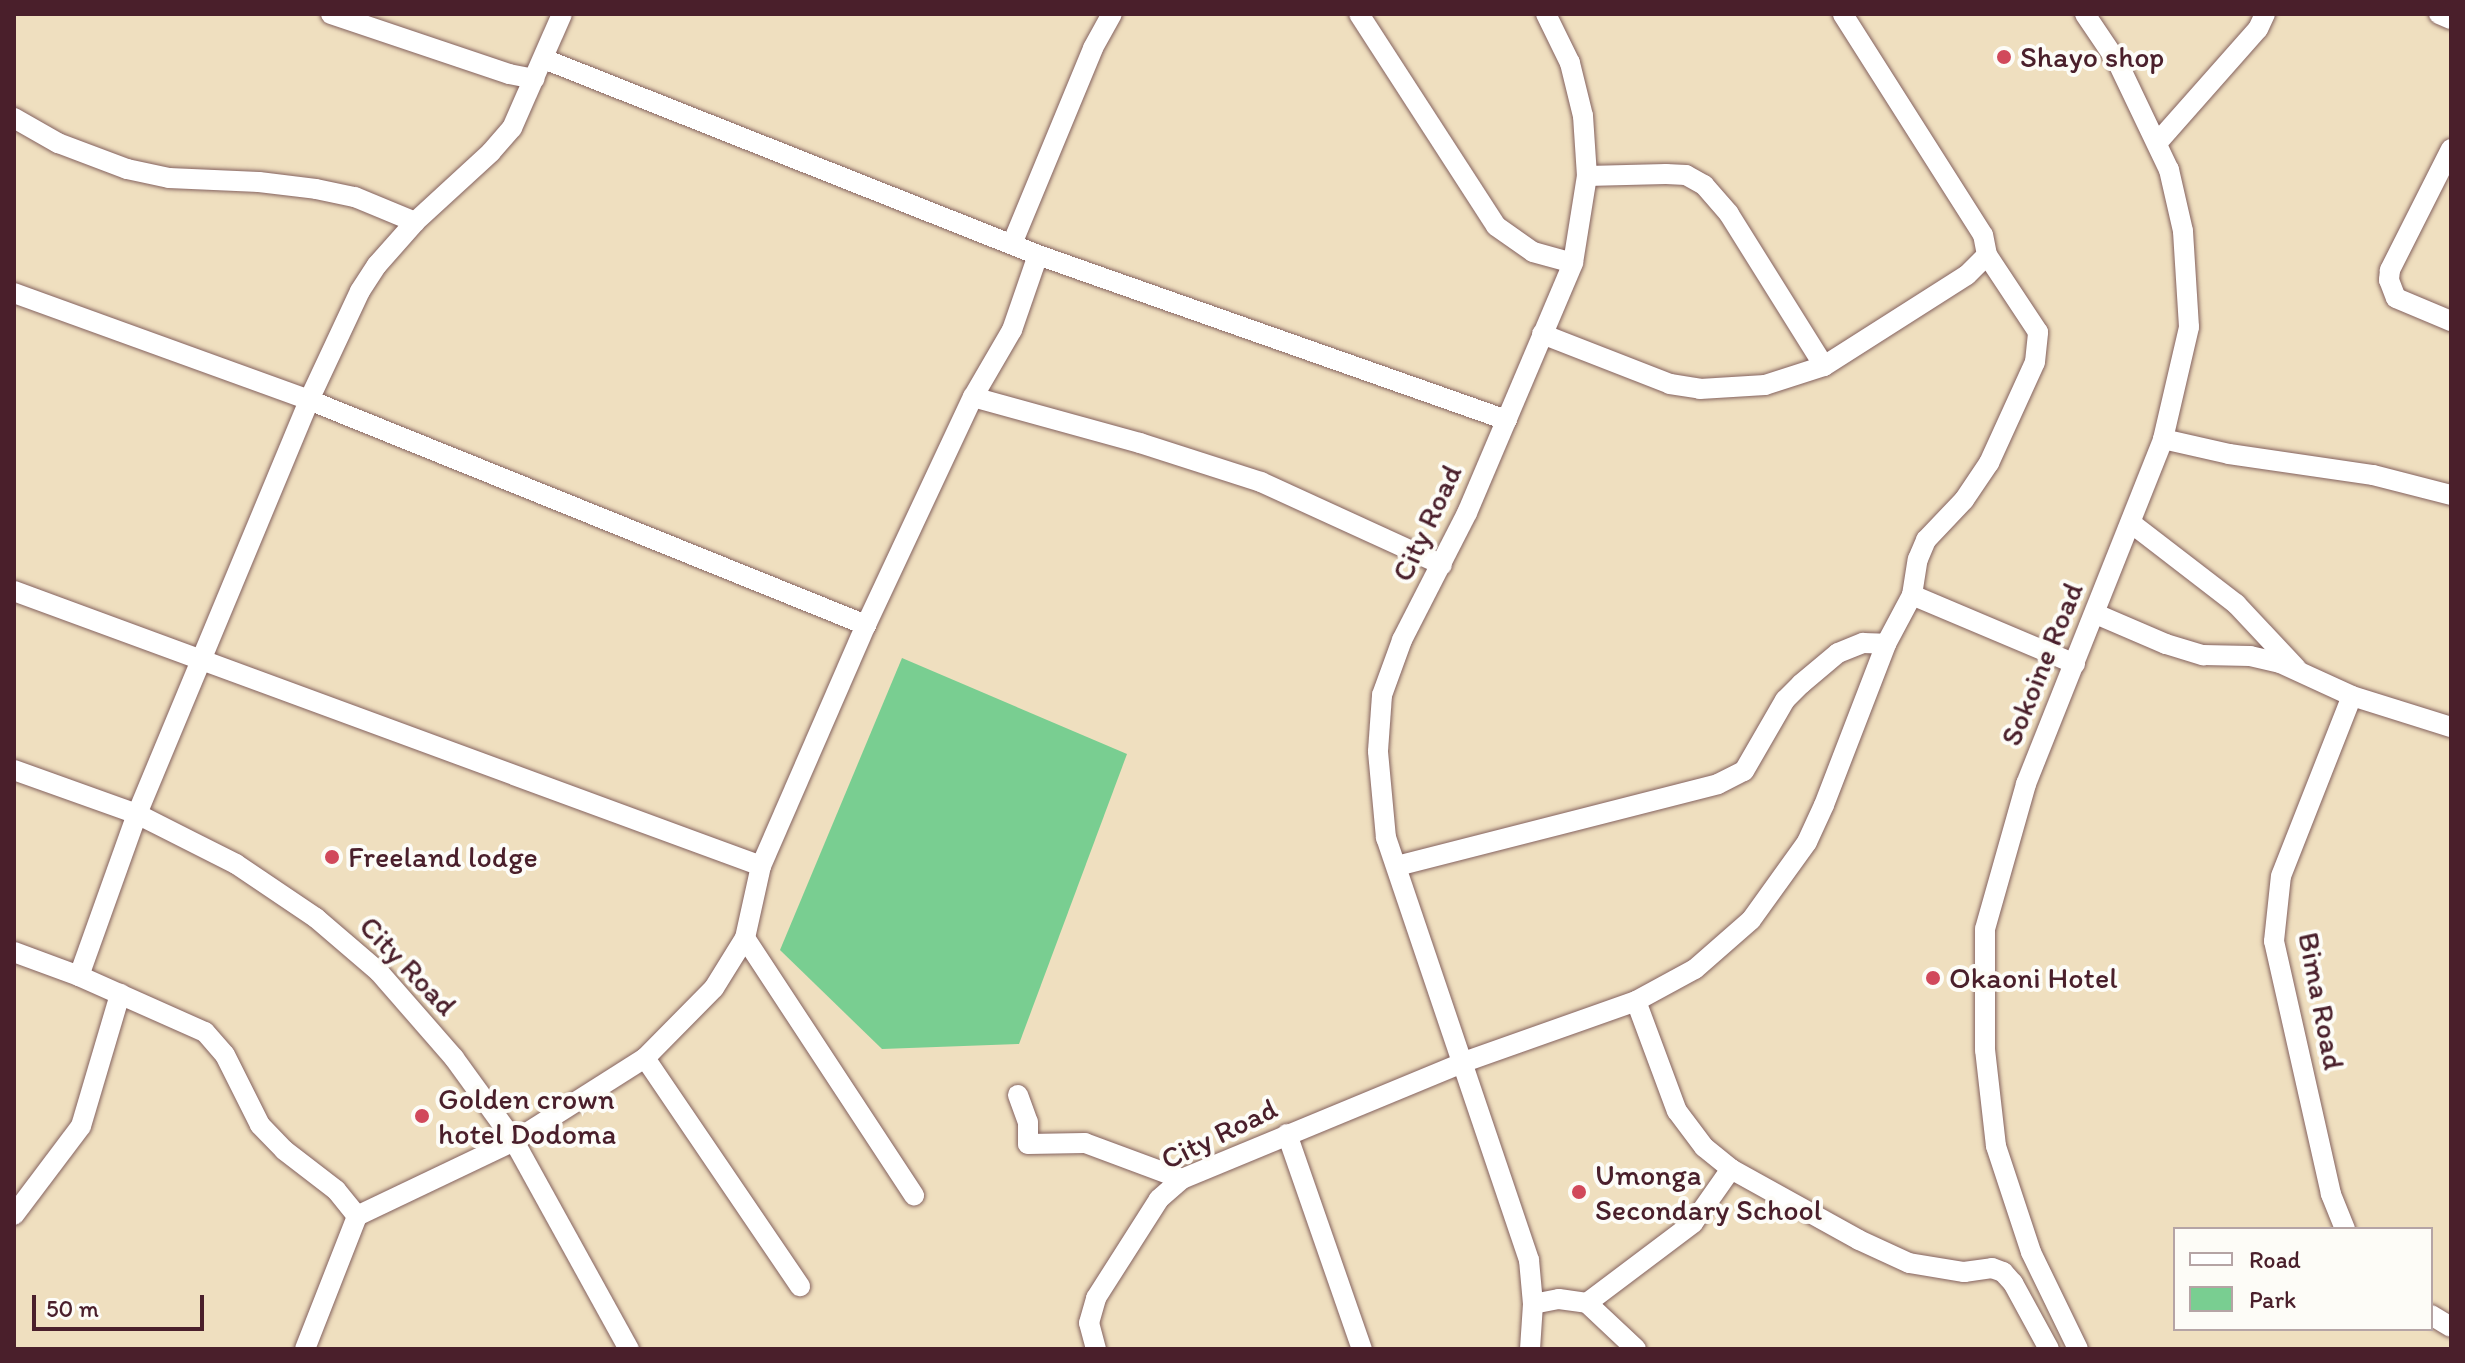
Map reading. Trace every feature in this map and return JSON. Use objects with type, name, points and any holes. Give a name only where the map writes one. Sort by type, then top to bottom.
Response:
[{"type":"street","points":[[331,14],[509,74],[535,79]]},
{"type":"street","points":[[79,976],[137,814],[309,400],[360,291],[377,265],[415,222],[491,152],[512,128],[562,14]]},
{"type":"street","points":[[1359,14],[1496,226],[1533,252],[1573,263]]},
{"type":"street","name":"City Road","points":[[1530,1349],[1533,1304],[1529,1260],[1386,838],[1378,751],[1382,695],[1402,640],[1442,565],[1573,263],[1587,176],[1583,116],[1570,63],[1546,14]]},
{"type":"street","points":[[1464,1062],[1636,1001],[1695,969],[1751,920],[1807,842],[1886,644],[1912,595],[1918,559],[1926,540],[1964,500],[1989,463],[2035,362],[2038,332],[1987,255],[1983,235],[1843,14]]},
{"type":"street","name":"Sokoine Road","points":[[2078,1349],[2020,1223],[1996,1146],[1985,1050],[1985,929],[2026,784],[2163,439],[2189,327],[2183,231],[2169,170],[2118,63],[2085,14]]},
{"type":"street","points":[[2157,143],[2258,29],[2265,14]]},
{"type":"street","points":[[2439,14],[2451,19]]},
{"type":"street","points":[[1012,244],[1107,15]]},
{"type":"street","points":[[544,59],[1038,255],[1507,420]]},
{"type":"street","points":[[14,118],[58,143],[127,169],[169,178],[259,182],[316,189],[355,197],[415,222]]},
{"type":"street","points":[[2451,149],[2390,270],[2389,280],[2396,298],[2451,321]]},
{"type":"street","points":[[1587,176],[1676,174],[1704,185],[1729,214],[1824,366]]},
{"type":"street","points":[[305,1349],[357,1216],[514,1141],[645,1058],[714,988],[745,938],[761,866],[866,625],[973,397],[1012,330],[1038,255]]},
{"type":"street","points":[[1542,334],[1670,384],[1700,389],[1765,385],[1824,366],[1967,275],[1987,255]]},
{"type":"street","points":[[14,293],[309,400],[866,625]]},
{"type":"street","points":[[973,397],[1140,443],[1261,482],[1442,565]]},
{"type":"street","points":[[2163,439],[2229,454],[2373,475],[2451,495]]},
{"type":"street","points":[[2131,523],[2236,604],[2299,671]]},
{"type":"street","points":[[14,591],[761,866]]},
{"type":"street","points":[[1912,595],[2075,664]]},
{"type":"street","points":[[2096,614],[2190,651],[2250,656],[2299,671],[2352,696],[2451,727]]},
{"type":"street","points":[[1397,866],[1718,784],[1744,771],[1785,700],[1838,653],[1863,643],[1886,644]]},
{"type":"street","name":"Bima Road","points":[[2344,1227],[2331,1194],[2274,941],[2281,876],[2352,696]]},
{"type":"street","name":"City Road","points":[[14,770],[137,814],[236,864],[327,927],[379,972],[454,1058],[514,1141],[629,1349]]},
{"type":"street","points":[[745,938],[914,1195]]},
{"type":"street","points":[[14,952],[193,1025],[216,1041],[260,1125],[284,1150],[336,1190],[357,1216]]},
{"type":"street","points":[[14,1215],[81,1126],[120,994]]},
{"type":"street","points":[[1636,1001],[1677,1111],[1704,1147],[1731,1169],[1859,1240],[1909,1263],[1964,1272],[1992,1268],[2003,1272],[2013,1283],[2049,1349]]},
{"type":"street","points":[[645,1058],[800,1286]]},
{"type":"street","name":"City Road","points":[[1096,1349],[1089,1323],[1096,1298],[1159,1199],[1182,1179],[1464,1062]]},
{"type":"street","points":[[1018,1095],[1028,1122],[1028,1144],[1085,1143],[1182,1179]]},
{"type":"street","points":[[1287,1134],[1362,1349]]},
{"type":"street","points":[[1587,1303],[1693,1223],[1731,1169]]},
{"type":"street","points":[[1533,1304],[1559,1299],[1587,1303],[1636,1349]]},
{"type":"street","points":[[2433,1316],[2451,1327]]},
{"type":"green space","points":[[902,658],[1127,754],[1019,1044],[882,1049],[780,950]]},
{"type":"place","name":"Shayo shop","points":[[2004,57]]},
{"type":"place","name":"Freeland lodge","points":[[332,857]]},
{"type":"place","name":"Okaoni Hotel","points":[[1933,978]]},
{"type":"place","name":"Golden crown hotel Dodoma","points":[[422,1116]]},
{"type":"place","name":"Umonga Secondary School","points":[[1579,1192]]}]
